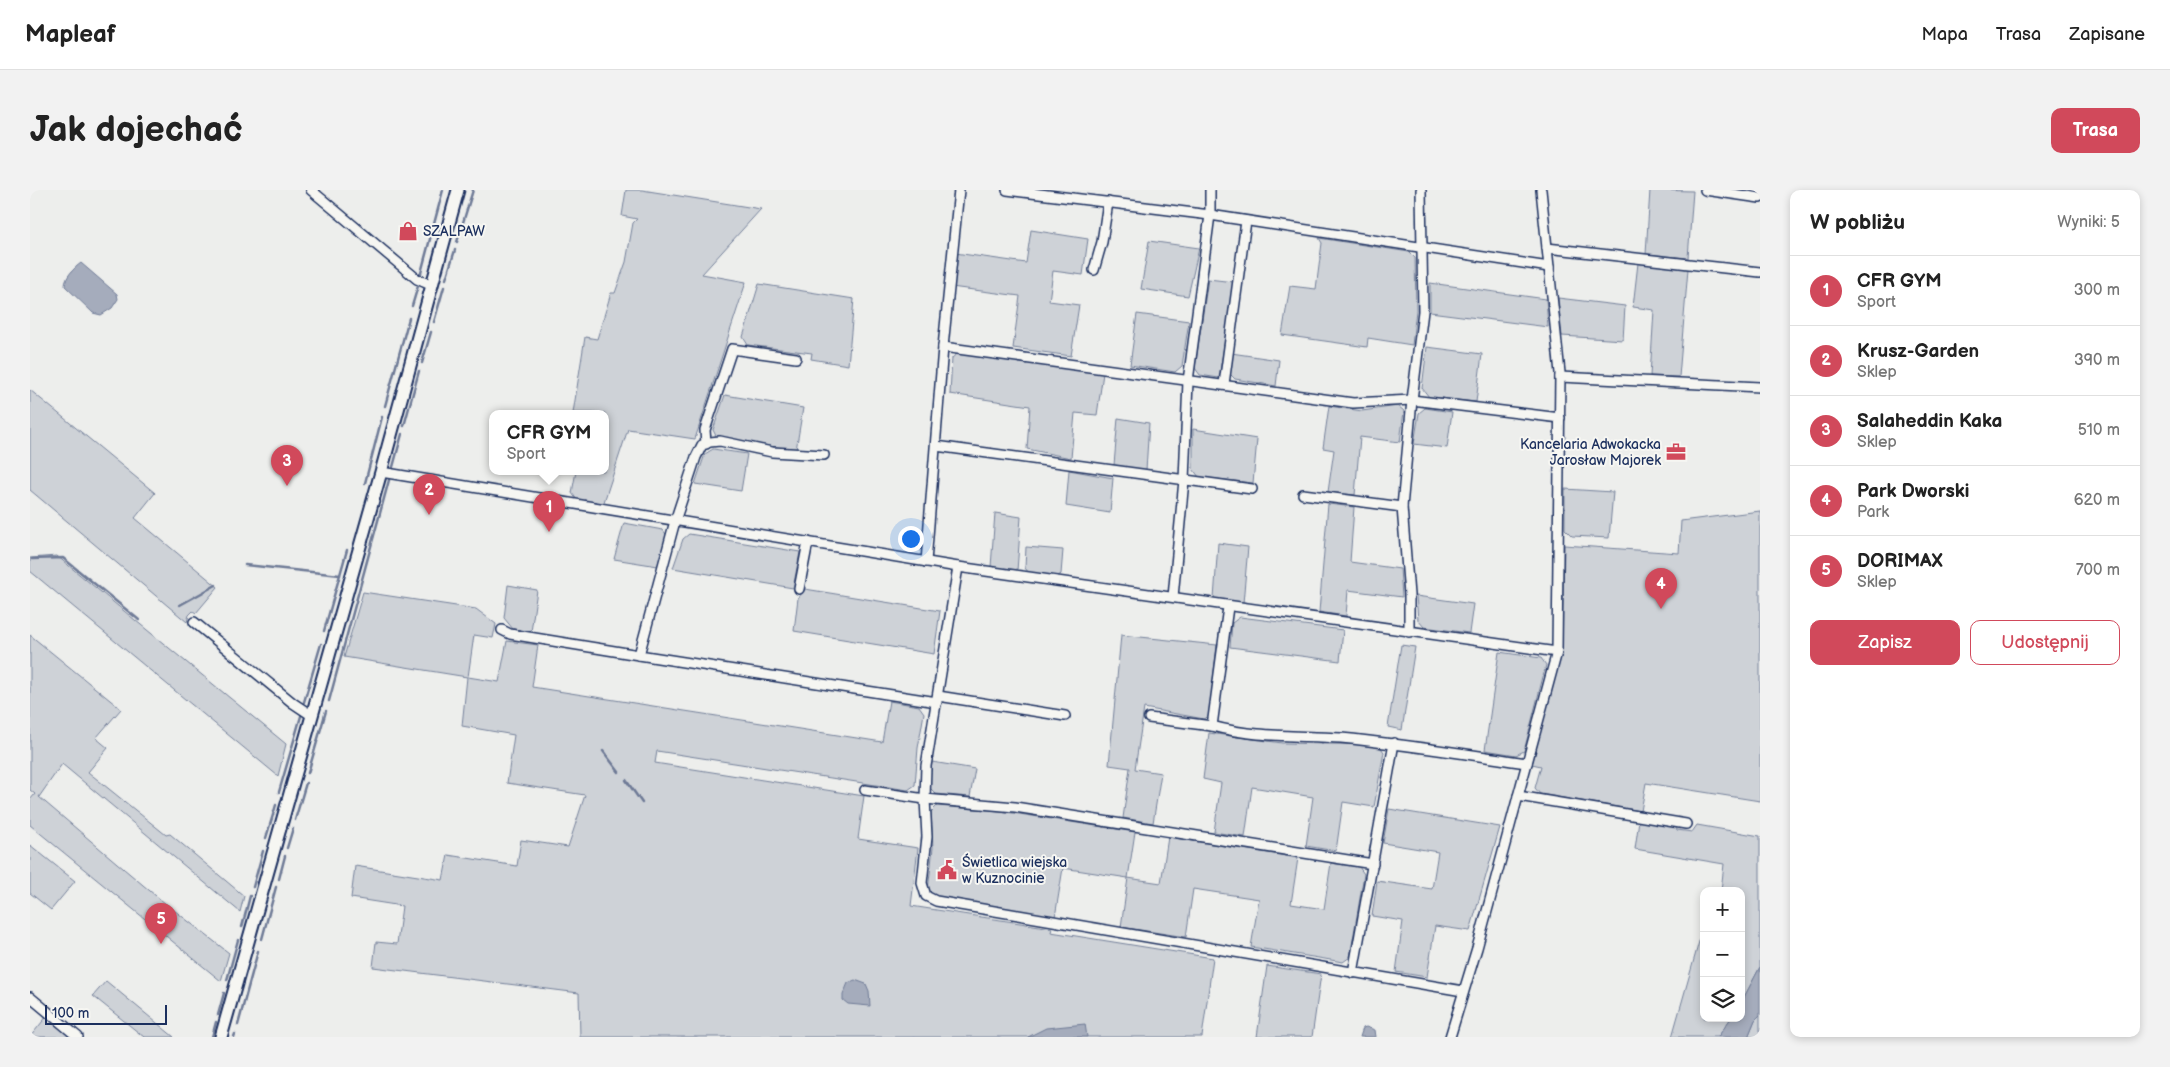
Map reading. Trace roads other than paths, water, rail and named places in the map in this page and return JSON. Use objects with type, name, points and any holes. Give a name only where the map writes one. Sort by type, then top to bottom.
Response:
[{"type":"street","points":[[312,190],[417,278],[431,285]]},
{"type":"street","points":[[221,1037],[381,472],[458,190]]},
{"type":"street","points":[[926,562],[943,347],[959,190]]},
{"type":"street","points":[[1007,190],[1210,215],[1548,267]]},
{"type":"street","points":[[1173,598],[1184,480],[1188,381],[1210,215],[1210,190]]},
{"type":"street","points":[[1409,632],[1402,507],[1423,311],[1421,190]]},
{"type":"street","points":[[1450,1037],[1557,652],[1560,377],[1541,190]]},
{"type":"street","points":[[1705,190],[1760,198]]},
{"type":"street","points":[[1094,270],[1102,242],[1108,202]]},
{"type":"street","points":[[1224,384],[1246,221]]},
{"type":"street","points":[[1547,248],[1760,272]]},
{"type":"street","points":[[943,347],[1353,403],[1412,400],[1560,418]]},
{"type":"street","points":[[706,444],[705,430],[732,348],[796,358]]},
{"type":"street","points":[[1560,377],[1760,387]]},
{"type":"street","points":[[638,655],[675,521],[696,457],[702,445],[720,441],[772,452],[824,455]]},
{"type":"street","points":[[936,446],[1252,489]]},
{"type":"street","points":[[381,472],[958,567],[1228,607],[1557,652]]},
{"type":"street","points":[[1303,494],[1402,507]]},
{"type":"street","points":[[799,588],[808,542]]},
{"type":"street","points":[[958,567],[926,766],[927,837],[922,884],[926,896],[936,901],[1463,991]]},
{"type":"street","points":[[1212,726],[1228,607]]},
{"type":"street","points":[[194,622],[293,703],[311,715]]},
{"type":"street","points":[[502,630],[510,634],[638,655],[1065,716]]},
{"type":"street","points":[[1149,718],[1277,737],[1332,738],[1394,743],[1527,763]]},
{"type":"street","points":[[1353,973],[1394,743]]},
{"type":"street","points":[[865,790],[925,799],[1014,807],[1373,864]]},
{"type":"street","points":[[1518,796],[1686,824]]},
{"type":"street","points":[[30,997],[78,1037]]},
{"type":"water","points":[[81,263],[117,294],[118,299],[112,308],[101,315],[93,313],[65,286],[68,276]]},
{"type":"water","points":[[1760,967],[1760,1015],[1755,1020],[1748,1037],[1718,1037],[1728,1022],[1745,1022],[1745,995]]},
{"type":"water","points":[[855,980],[866,984],[869,991],[870,1006],[848,1004],[843,1000],[848,983]]},
{"type":"water","points":[[1085,1024],[1087,1037],[1028,1037],[1046,1028]]},
{"type":"water","points":[[1363,1028],[1375,1030],[1376,1037],[1360,1037]]},
{"type":"waterway","points":[[421,273],[443,190]]},
{"type":"waterway","points":[[457,242],[473,190]]},
{"type":"waterway","points":[[446,279],[455,250]]},
{"type":"waterway","points":[[412,306],[418,286]]},
{"type":"waterway","points":[[434,322],[444,287]]},
{"type":"waterway","points":[[385,406],[409,318]]},
{"type":"waterway","points":[[422,363],[431,332]]},
{"type":"waterway","points":[[404,426],[419,371]]},
{"type":"waterway","points":[[365,483],[382,417]]},
{"type":"waterway","points":[[393,467],[402,434]]},
{"type":"waterway","points":[[329,701],[389,480]]},
{"type":"waterway","points":[[324,631],[347,550]]},
{"type":"waterway","points":[[32,559],[63,558],[139,620]]},
{"type":"waterway","points":[[245,565],[340,575]]},
{"type":"waterway","points":[[180,605],[216,585]]},
{"type":"waterway","points":[[304,702],[321,644]]},
{"type":"waterway","points":[[308,773],[326,711]]},
{"type":"waterway","points":[[279,792],[301,716]]},
{"type":"waterway","points":[[603,751],[619,772]]},
{"type":"waterway","points":[[626,780],[642,803]]},
{"type":"waterway","points":[[295,820],[306,783]]},
{"type":"waterway","points":[[266,838],[276,805]]},
{"type":"waterway","points":[[287,848],[293,828]]},
{"type":"waterway","points":[[253,887],[263,851]]},
{"type":"waterway","points":[[279,879],[285,856]]},
{"type":"waterway","points":[[262,939],[276,887]]},
{"type":"waterway","points":[[242,927],[250,896]]},
{"type":"waterway","points":[[227,980],[238,940]]},
{"type":"waterway","points":[[238,1025],[258,951]]},
{"type":"waterway","points":[[218,1015],[224,993]]},
{"type":"waterway","points":[[212,1037],[216,1022]]},
{"type":"place","name":"SZALPAW","points":[[408,231]]},
{"type":"place","name":"Kancelaria Adwokacka Jarosław Majorek","points":[[1676,452]]},
{"type":"place","name":"Salaheddin Kaka","points":[[287,486]]},
{"type":"place","name":"Krusz-Garden","points":[[429,515]]},
{"type":"place","name":"CFR GYM","points":[[549,532]]},
{"type":"place","name":"Park Dworski","points":[[1661,609]]},
{"type":"place","name":"Świetlica wiejska w Kuznocinie","points":[[947,870]]},
{"type":"place","name":"DORIMAX","points":[[161,944]]}]
